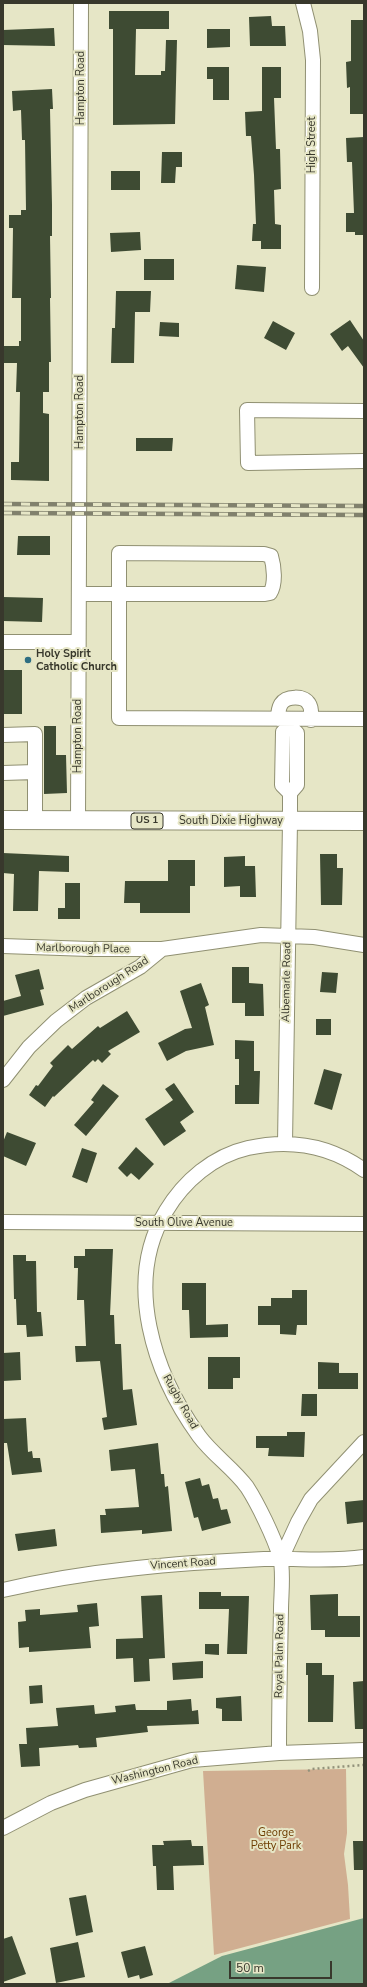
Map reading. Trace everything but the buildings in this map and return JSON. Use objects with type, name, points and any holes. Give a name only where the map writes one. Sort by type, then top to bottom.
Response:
[{"type":"main road","name":"South Dixie Highway","points":[[3,820],[364,821]]},
{"type":"street","name":"Hampton Road","points":[[78,820],[81,3]]},
{"type":"street","name":"High Street","points":[[303,3],[310,30],[313,60],[312,288]]},
{"type":"street","points":[[364,411],[247,410],[248,463],[364,461]]},
{"type":"street","points":[[79,594],[119,594],[265,594],[270,593],[273,588],[273,563],[271,556],[264,554],[119,553],[119,594],[119,718],[286,722],[364,719]]},
{"type":"street","points":[[3,642],[78,642]]},
{"type":"street","points":[[286,722],[278,709],[282,703],[290,698],[304,698],[308,702],[311,707],[311,720]]},
{"type":"street","name":"Albemarle Road","points":[[285,1143],[290,793],[297,785],[297,733],[286,722]]},
{"type":"street","points":[[3,734],[35,734],[35,820]]},
{"type":"street","points":[[3,772],[35,772]]},
{"type":"street","points":[[162,949],[211,944],[231,938],[254,936],[287,936],[333,940],[364,945]]},
{"type":"street","name":"Marlborough Place","points":[[3,946],[89,949],[162,949]]},
{"type":"street","name":"Marlborough Road","points":[[3,1080],[29,1047],[56,1021],[96,991],[140,967],[162,949]]},
{"type":"street","name":"Rugby Road","points":[[281,1559],[246,1487],[200,1437],[166,1381],[148,1321],[146,1270],[150,1245],[158,1223],[174,1196],[188,1181],[223,1157],[243,1149],[285,1143],[315,1147],[336,1153],[364,1170]]},
{"type":"street","name":"South Olive Avenue","points":[[3,1222],[364,1224]]},
{"type":"street","points":[[281,1559],[298,1522],[311,1499],[364,1442]]},
{"type":"street","name":"Vincent Road","points":[[3,1590],[45,1580],[164,1564],[281,1559],[328,1560],[364,1557]]},
{"type":"street","name":"Royal Palm Road","points":[[279,1753],[281,1559]]},
{"type":"street","name":"Washington Road","points":[[3,1828],[51,1803],[78,1792],[192,1760],[279,1753],[364,1750]]},
{"type":"path","points":[[308,1771],[312,1768],[364,1765]]},
{"type":"green space","name":"George Petty Park","points":[[346,1769],[347,1833],[344,1854],[350,1919],[214,1955],[203,1771]]},
{"type":"shaded area","points":[[364,1918],[364,1984],[167,1984],[222,1956]]},
{"type":"railway","points":[[3,504],[364,506]]},
{"type":"railway","points":[[3,513],[364,515]]},
{"type":"place","name":"Holy Spirit Catholic Church","points":[[28,660]]}]
